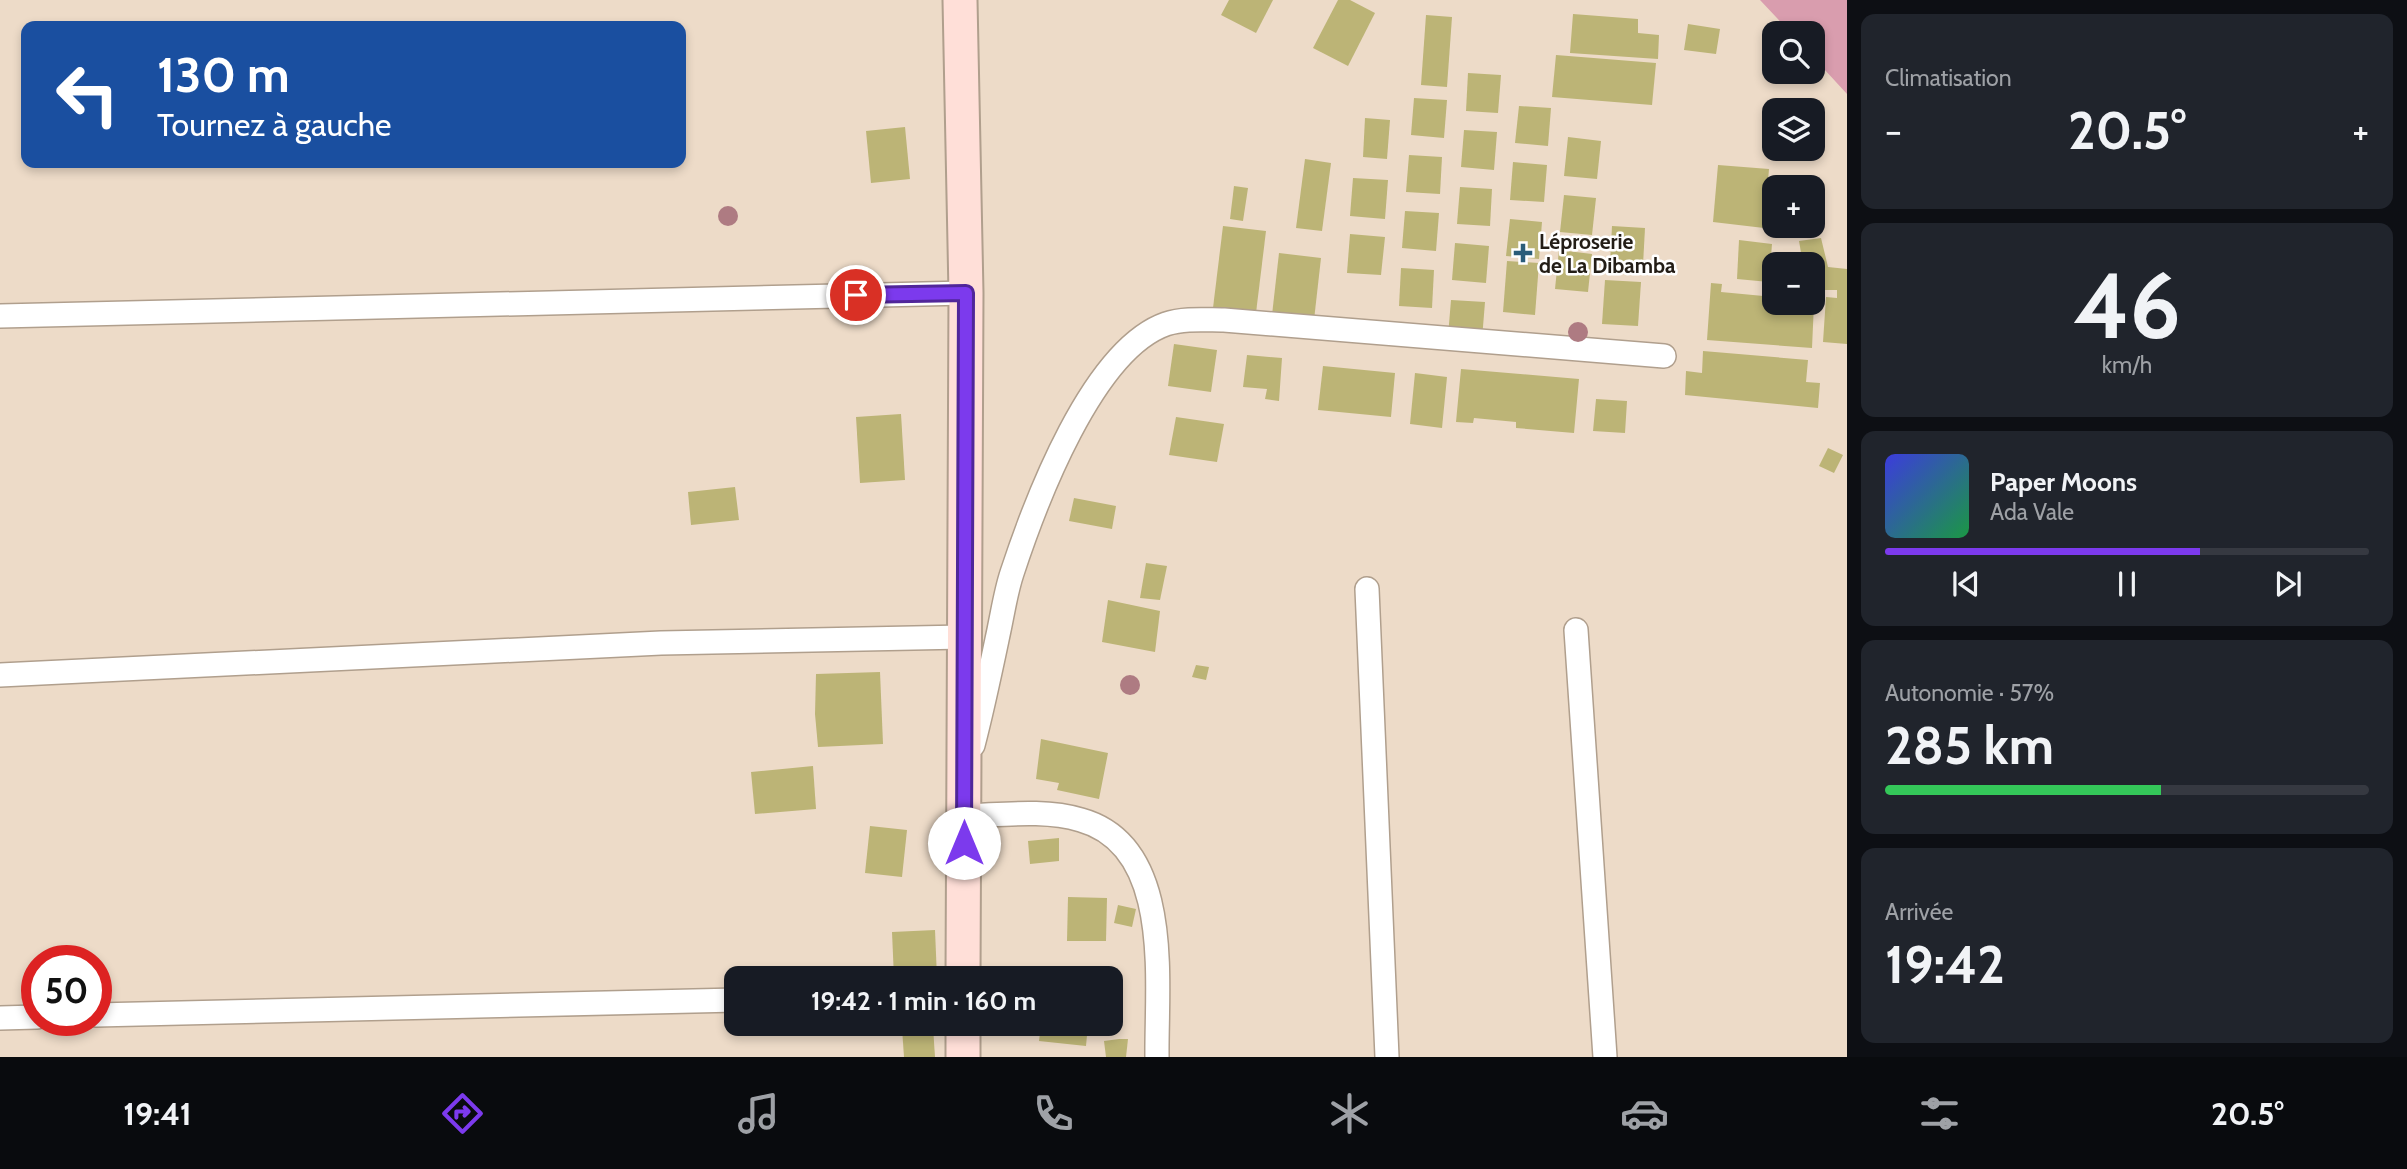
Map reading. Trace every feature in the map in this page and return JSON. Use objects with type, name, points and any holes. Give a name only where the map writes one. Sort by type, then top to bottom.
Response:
[{"type":"main road","points":[[960,0],[966,293],[963,966]]},
{"type":"main road","points":[[963,1036],[963,1057]]},
{"type":"street","points":[[0,316],[966,293]]},
{"type":"street","points":[[964,782],[1011,574],[1043,491],[1075,419],[1106,372],[1133,344],[1165,324],[1192,320],[1224,320],[1664,356]]},
{"type":"street","points":[[1367,589],[1387,1057]]},
{"type":"street","points":[[1576,630],[1605,1057]]},
{"type":"street","points":[[0,675],[661,643],[964,638]]},
{"type":"street","points":[[964,816],[1049,814],[1083,820],[1106,831],[1128,852],[1143,875],[1157,941],[1157,1057]]},
{"type":"street","points":[[112,1015],[724,1000]]},
{"type":"street","points":[[0,1018],[21,1017]]},
{"type":"shaded area","points":[[1760,0],[1847,0],[1847,94],[1825,70],[1825,21],[1780,21]]},
{"type":"building","points":[[1229,0],[1273,0],[1256,33],[1221,15]]},
{"type":"building","points":[[1338,0],[1350,0],[1375,13],[1348,66],[1313,48]]},
{"type":"building","points":[[1573,14],[1638,19],[1638,33],[1659,35],[1658,59],[1570,53]]},
{"type":"building","points":[[1426,15],[1452,17],[1447,87],[1421,85]]},
{"type":"building","points":[[1688,24],[1720,29],[1716,54],[1684,50]]},
{"type":"building","points":[[1556,55],[1656,63],[1652,105],[1552,97]]},
{"type":"building","points":[[1468,73],[1501,75],[1498,113],[1466,111]]},
{"type":"building","points":[[1414,98],[1447,100],[1444,138],[1411,135]]},
{"type":"building","points":[[1519,106],[1551,108],[1548,146],[1515,143]]},
{"type":"building","points":[[1365,118],[1390,120],[1387,159],[1363,157]]},
{"type":"building","points":[[905,127],[910,179],[871,183],[866,131]]},
{"type":"building","points":[[1464,130],[1497,132],[1494,170],[1461,167]]},
{"type":"building","points":[[1568,137],[1601,141],[1597,179],[1564,176]]},
{"type":"building","points":[[1409,155],[1442,157],[1440,194],[1406,192]]},
{"type":"building","points":[[1305,159],[1331,163],[1322,231],[1296,228]]},
{"type":"building","points":[[1513,162],[1547,165],[1544,202],[1510,200]]},
{"type":"building","points":[[1718,165],[1769,169],[1768,175],[1762,175],[1762,228],[1713,222]]},
{"type":"building","points":[[1353,178],[1388,180],[1385,219],[1350,216]]},
{"type":"building","points":[[1234,186],[1248,188],[1243,221],[1230,219]]},
{"type":"building","points":[[1460,187],[1492,189],[1490,226],[1457,224]]},
{"type":"building","points":[[1564,195],[1596,198],[1592,235],[1560,232]]},
{"type":"building","points":[[1405,211],[1439,213],[1436,251],[1402,248]]},
{"type":"building","points":[[1510,219],[1542,222],[1539,259],[1506,256]]},
{"type":"building","points":[[1223,226],[1266,231],[1256,313],[1213,308]]},
{"type":"building","points":[[1612,226],[1645,228],[1643,265],[1610,263]]},
{"type":"building","points":[[1350,234],[1385,237],[1381,275],[1347,273]]},
{"type":"building","points":[[1821,238],[1824,252],[1801,252],[1799,241]]},
{"type":"building","points":[[1739,240],[1772,244],[1771,252],[1762,252],[1762,281],[1737,279]]},
{"type":"building","points":[[1455,243],[1489,246],[1486,283],[1452,280]]},
{"type":"building","points":[[1559,250],[1592,254],[1588,292],[1555,289]]},
{"type":"building","points":[[1279,253],[1321,258],[1314,320],[1272,315]]},
{"type":"building","points":[[1825,255],[1828,267],[1847,269],[1847,344],[1823,342],[1826,297],[1837,298],[1837,290],[1825,290]]},
{"type":"building","points":[[1507,261],[1539,263],[1535,315],[1503,312]]},
{"type":"building","points":[[1401,268],[1434,270],[1432,308],[1399,306]]},
{"type":"building","points":[[1605,280],[1641,282],[1638,326],[1602,324]]},
{"type":"building","points":[[1711,283],[1722,284],[1721,292],[1762,296],[1762,315],[1813,315],[1812,348],[1707,340]]},
{"type":"building","points":[[1451,300],[1485,302],[1482,339],[1448,336]]},
{"type":"building","points":[[1174,344],[1217,350],[1211,392],[1168,386]]},
{"type":"building","points":[[1703,351],[1808,360],[1806,382],[1820,383],[1818,408],[1685,395],[1686,371],[1702,373]]},
{"type":"building","points":[[1247,355],[1282,358],[1279,401],[1265,399],[1267,389],[1243,387]]},
{"type":"building","points":[[1323,366],[1395,373],[1391,417],[1318,410]]},
{"type":"building","points":[[1461,369],[1579,379],[1574,433],[1516,428],[1516,422],[1474,418],[1473,423],[1456,422]]},
{"type":"building","points":[[1415,373],[1447,377],[1442,428],[1410,424]]},
{"type":"building","points":[[1596,399],[1627,401],[1625,433],[1593,431]]},
{"type":"building","points":[[901,414],[905,480],[860,483],[856,417]]},
{"type":"building","points":[[1176,417],[1224,424],[1217,462],[1169,455]]},
{"type":"building","points":[[1828,448],[1843,455],[1834,473],[1819,466]]},
{"type":"building","points":[[735,487],[739,520],[691,525],[688,492]]},
{"type":"building","points":[[1074,498],[1116,506],[1112,529],[1069,521]]},
{"type":"building","points":[[1146,563],[1167,566],[1160,600],[1140,598]]},
{"type":"building","points":[[1108,600],[1160,611],[1155,652],[1102,642]]},
{"type":"building","points":[[1196,665],[1209,667],[1206,680],[1192,677]]},
{"type":"building","points":[[880,672],[883,744],[818,747],[816,674]]},
{"type":"building","points":[[1041,739],[1108,753],[1099,799],[1057,790],[1059,783],[1036,779]]},
{"type":"building","points":[[813,766],[816,809],[755,814],[751,772]]},
{"type":"building","points":[[870,826],[907,830],[902,877],[865,873]]},
{"type":"building","points":[[1059,838],[1059,861],[1030,864],[1028,841]]},
{"type":"building","points":[[1068,897],[1107,898],[1106,941],[1067,941]]},
{"type":"building","points":[[1118,905],[1136,909],[1132,927],[1114,923]]},
{"type":"building","points":[[935,930],[936,966],[893,966],[892,932]]},
{"type":"building","points":[[903,1036],[934,1036],[935,1057],[904,1057]]},
{"type":"building","points":[[1040,1036],[1087,1036],[1086,1046],[1039,1041]]},
{"type":"building","points":[[1128,1039],[1126,1057],[1106,1057],[1104,1041]]},
{"type":"place","name":"Léproserie de La Dibamba","points":[[1523,253]]},
{"type":"route","points":[[856,295],[966,293],[964,843]]}]
